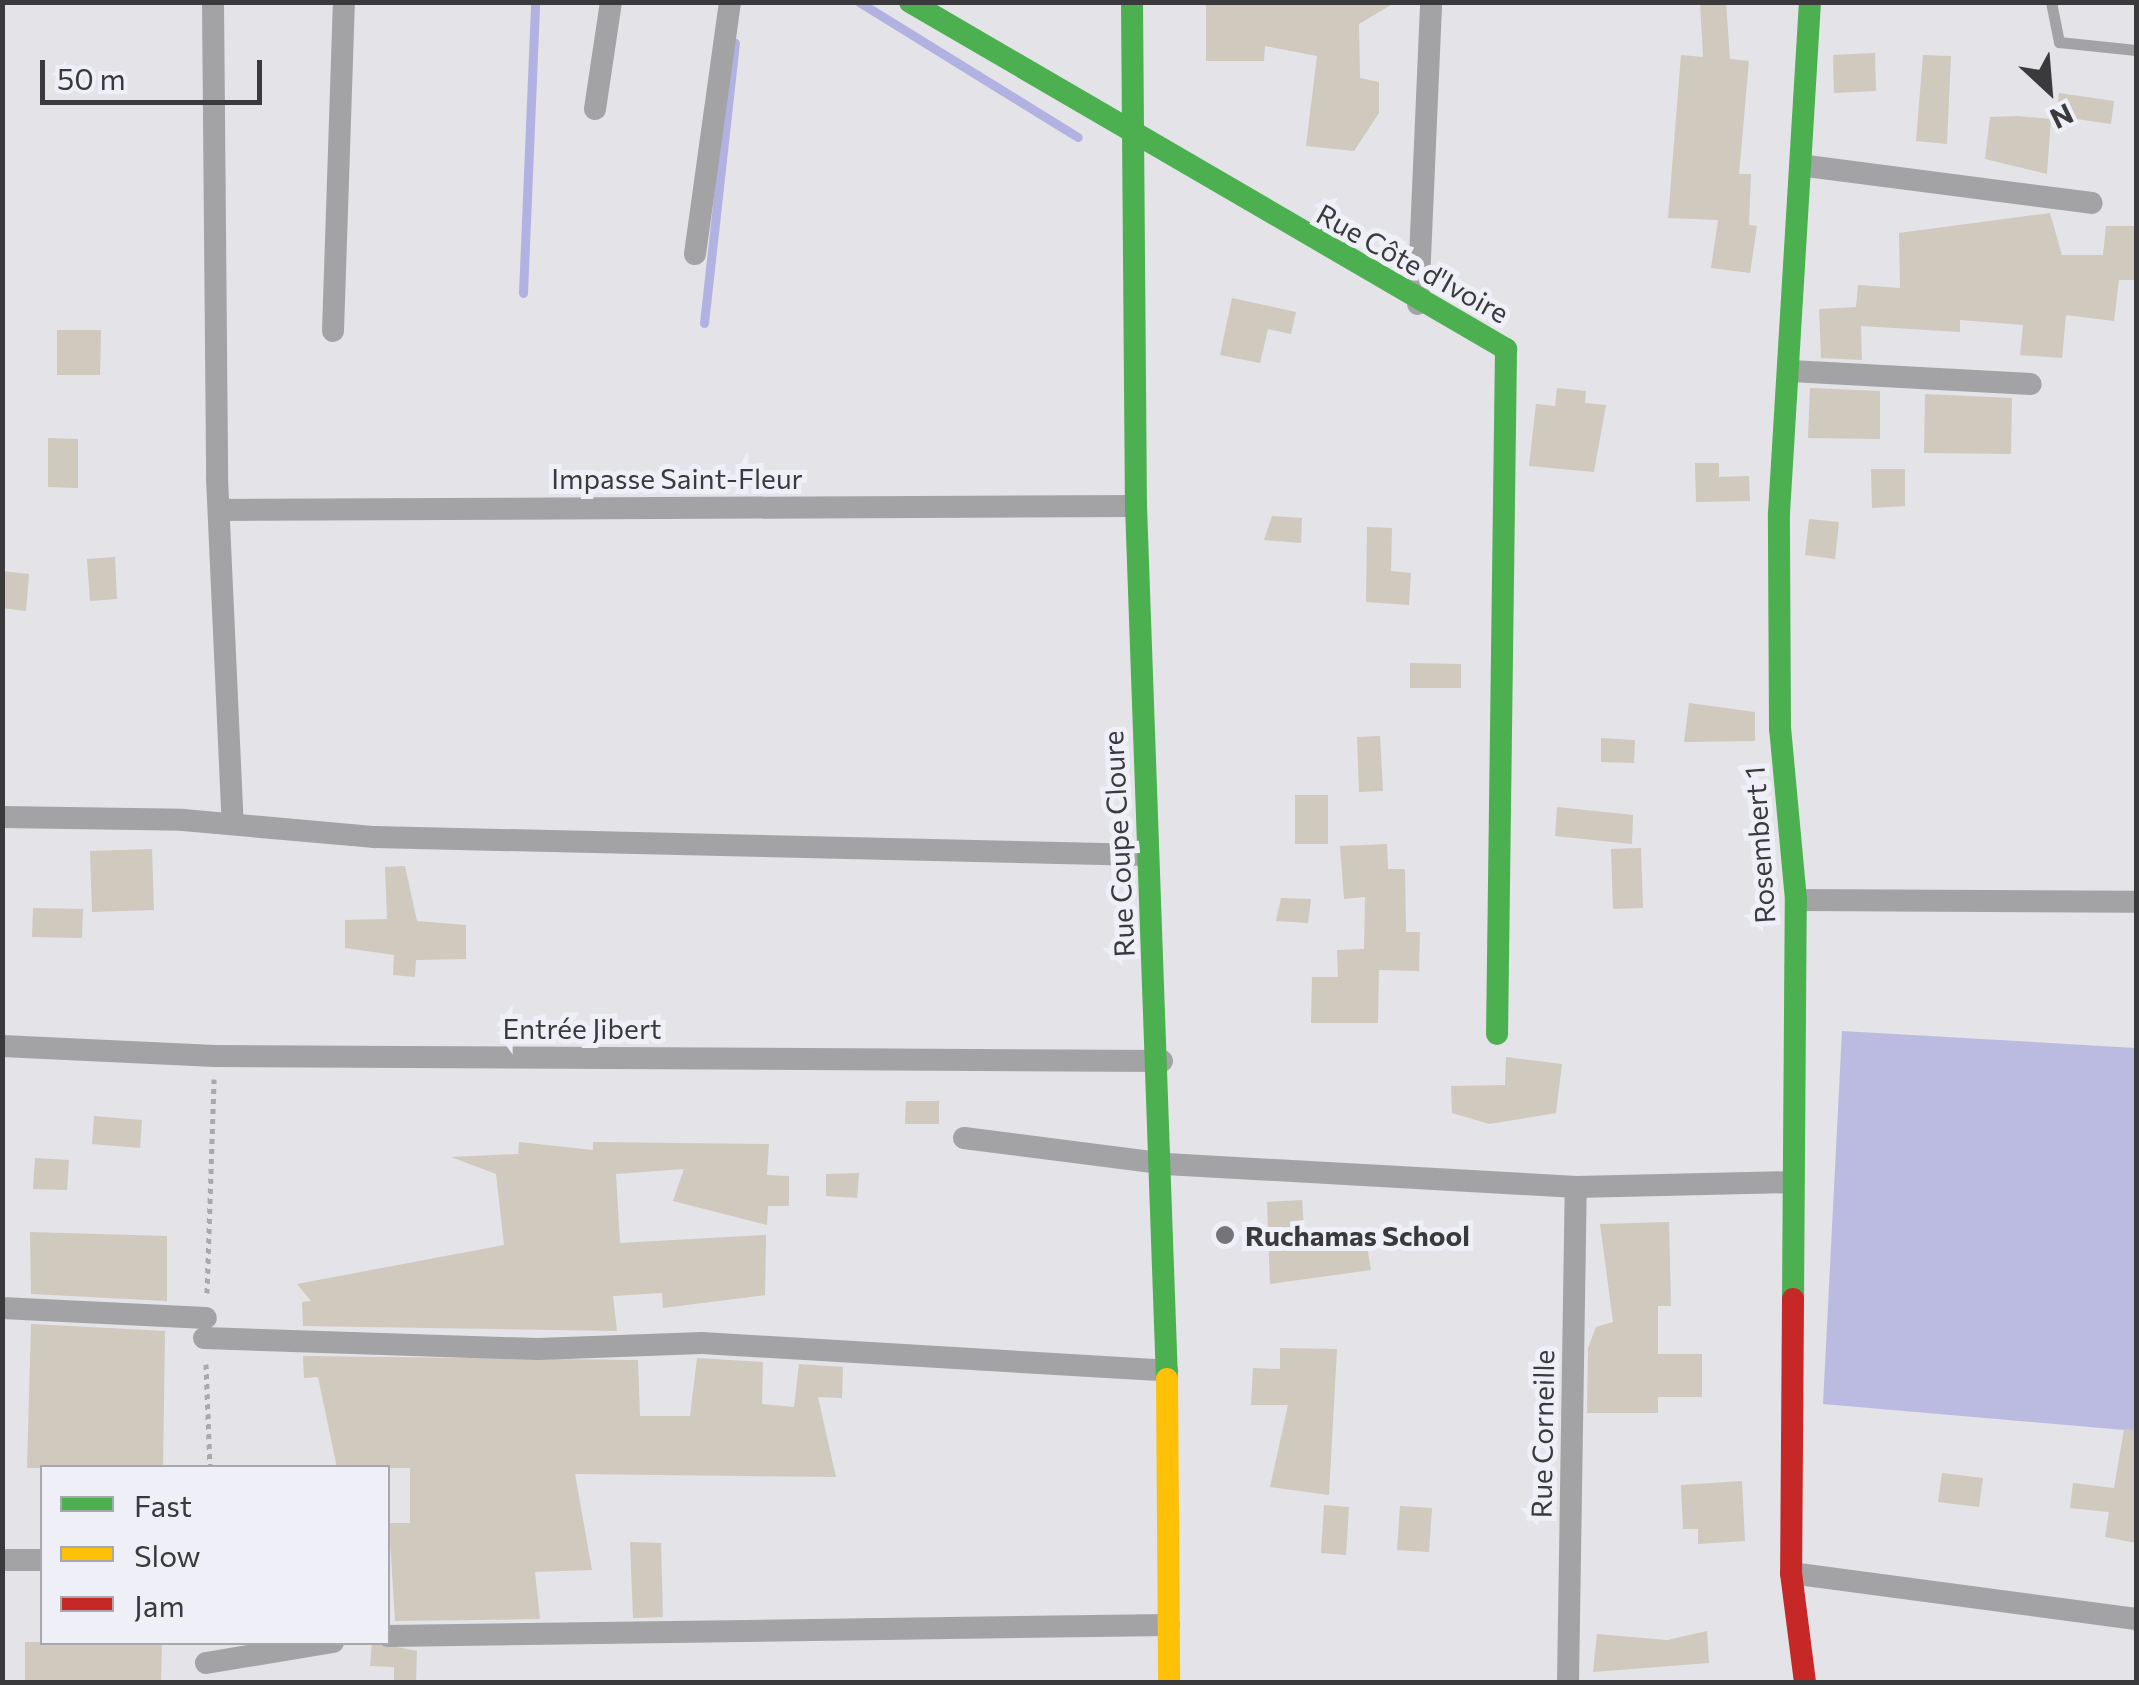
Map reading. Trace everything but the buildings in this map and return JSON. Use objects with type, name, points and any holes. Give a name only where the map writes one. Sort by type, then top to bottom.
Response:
[{"type":"street","points":[[212,2],[219,510],[233,824]]},
{"type":"street","points":[[333,331],[344,2]]},
{"type":"street","points":[[595,109],[611,2]]},
{"type":"street","points":[[695,254],[730,2]]},
{"type":"street","name":"Rue Côte d'Ivoire","points":[[910,2],[1418,304],[1506,349],[1497,1034]]},
{"type":"street","name":"Rue Coupe Cloure","points":[[1132,2],[1136,506],[1146,855],[1166,1164],[1170,1682]]},
{"type":"street","points":[[1418,304],[1432,2]]},
{"type":"street","name":"Rosembert 1","points":[[1806,1682],[1791,1573],[1796,900],[1780,729],[1779,513],[1807,166],[1810,2]]},
{"type":"street","points":[[1807,166],[2092,203]]},
{"type":"street","points":[[1791,371],[2031,384]]},
{"type":"street","name":"Impasse Saint-Fleur","points":[[219,510],[1136,506]]},
{"type":"street","points":[[2,818],[233,824],[376,837],[1146,855]]},
{"type":"street","points":[[1796,900],[2136,902]]},
{"type":"street","name":"Entrée Jibert","points":[[2,1046],[216,1056],[1162,1060]]},
{"type":"street","points":[[964,1138],[1166,1164],[1576,1187],[1791,1182]]},
{"type":"street","name":"Rue Corneille","points":[[1568,1682],[1576,1187]]},
{"type":"street","points":[[2,1308],[205,1328],[538,1349],[702,1343],[1168,1371]]},
{"type":"street","points":[[2,1560],[40,1560]]},
{"type":"street","points":[[1791,1573],[2136,1620]]},
{"type":"street","points":[[390,1636],[1169,1625]]},
{"type":"street","points":[[206,1663],[315,1645]]},
{"type":"lane","points":[[2051,2],[2059,42],[2136,50]]},
{"type":"path","points":[[210,1465],[205,1328],[216,1056]]},
{"type":"shaded area","points":[[1842,1031],[2136,1048],[2136,1431],[1823,1404]]},
{"type":"waterway","points":[[523,293],[535,2]]},
{"type":"waterway","points":[[859,2],[1078,137]]},
{"type":"waterway","points":[[704,323],[735,43]]},
{"type":"traffic: fast","points":[[910,2],[1506,349],[1497,1034]]},
{"type":"traffic: fast","points":[[1132,2],[1136,506],[1167,1379]]},
{"type":"traffic: fast","points":[[1793,1299],[1796,900],[1780,729],[1779,513],[1810,2]]},
{"type":"traffic: slow","points":[[1167,1379],[1169,1682]]},
{"type":"traffic: jam","points":[[1793,1299],[1791,1573],[1805,1682]]},
{"type":"place","name":"Ruchamas School","points":[[1225,1235]]}]
